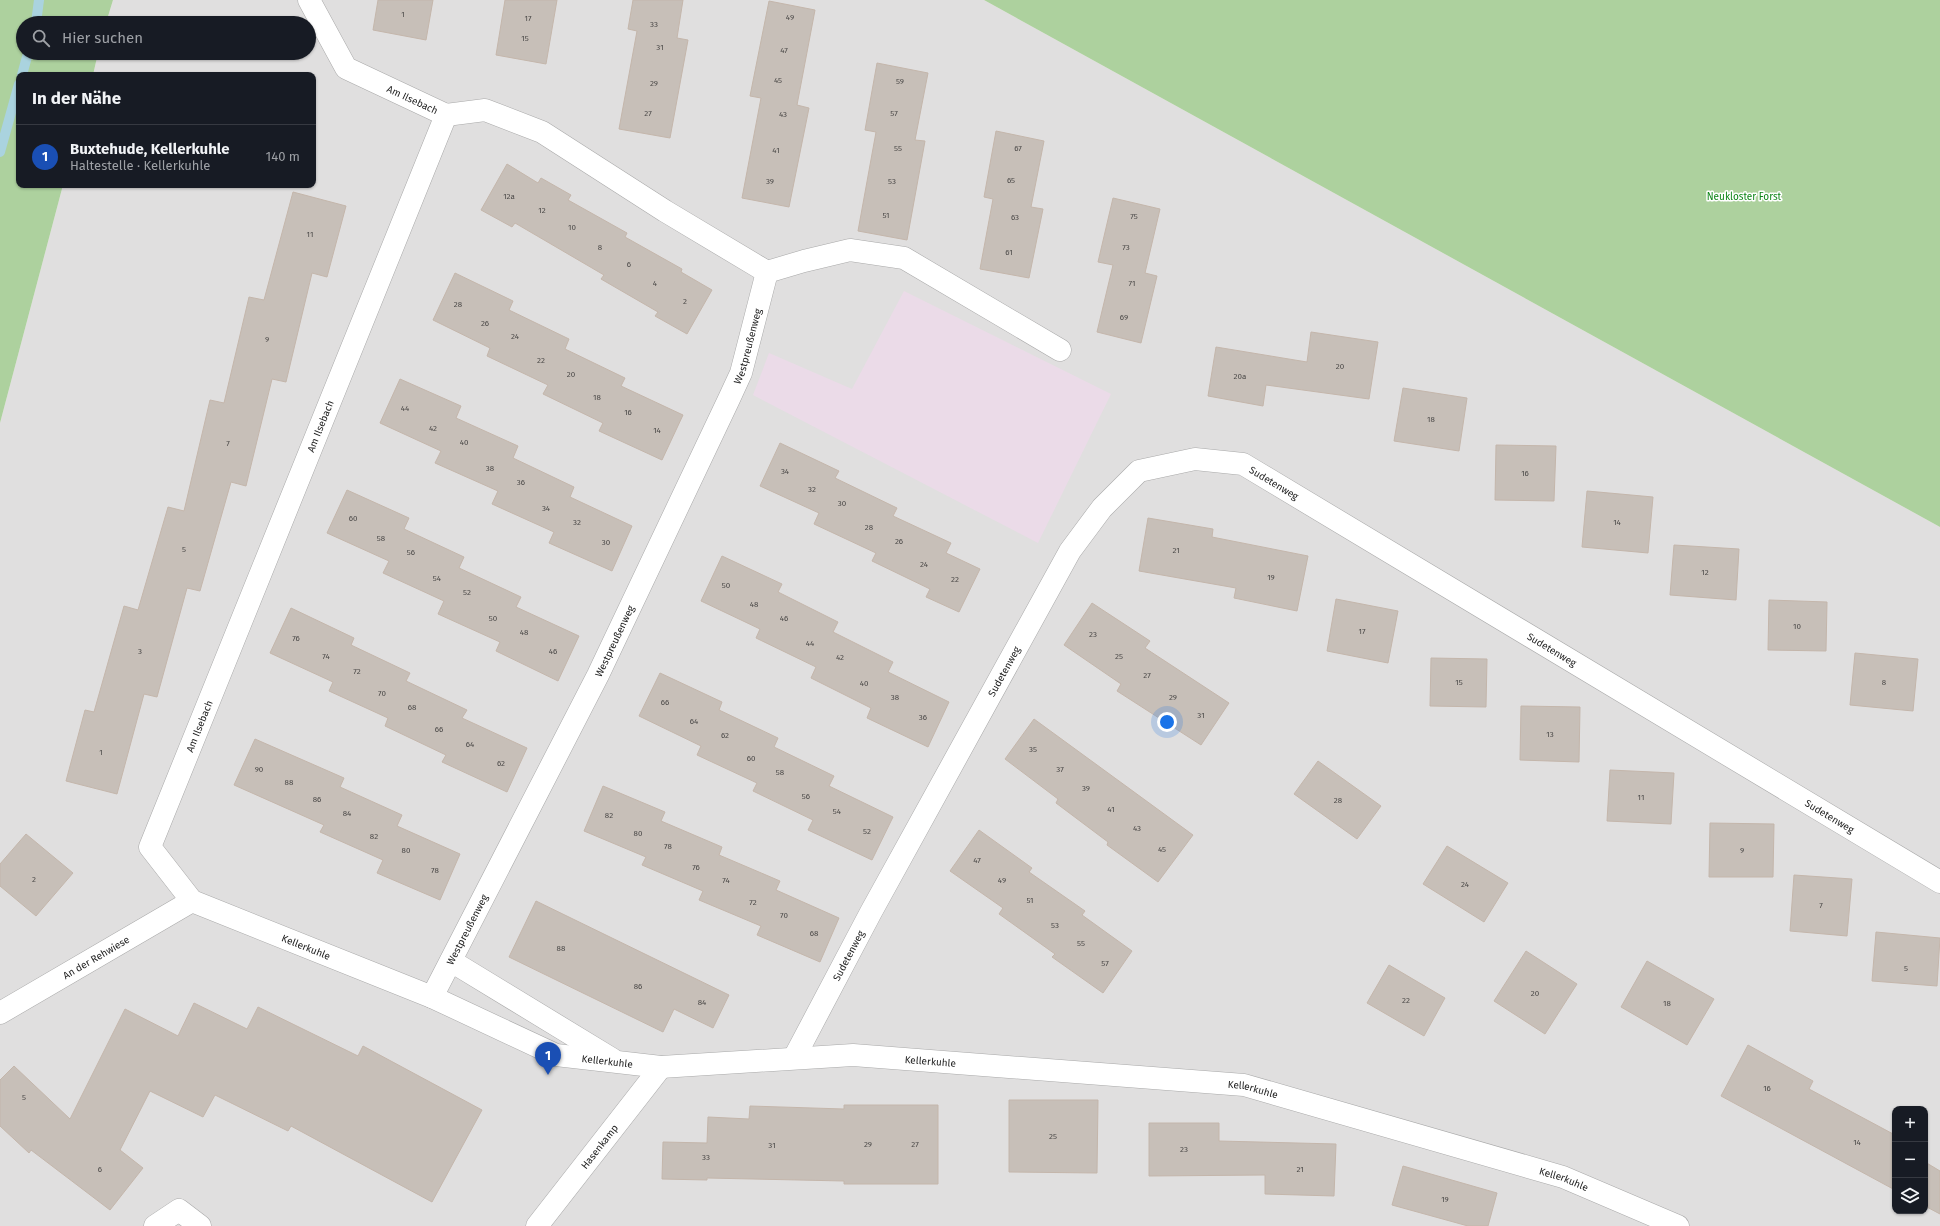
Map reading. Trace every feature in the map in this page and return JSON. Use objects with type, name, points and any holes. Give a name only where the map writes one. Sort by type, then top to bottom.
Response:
[{"type":"street","name":"Am Ilsebach","points":[[192,901],[150,847],[446,115],[346,68],[309,0]]},
{"type":"street","points":[[446,115],[485,110],[542,132],[665,211],[767,272],[850,250],[904,258],[1060,350]]},
{"type":"street","name":"Westpreußenweg","points":[[432,997],[598,675],[729,399],[741,373],[767,272]]},
{"type":"street","name":"Sudetenweg","points":[[794,1058],[871,912],[1070,551],[1102,508],[1139,471],[1195,459],[1243,464],[1940,882]]},
{"type":"street","name":"Kellerkuhle","points":[[192,901],[432,997],[556,1055],[661,1066],[852,1055],[1244,1085],[1563,1177],[1678,1226]]},
{"type":"street","name":"An der Rehwiese","points":[[0,1013],[192,901]]},
{"type":"street","points":[[451,961],[616,1062]]},
{"type":"street","name":"Hasenkamp","points":[[537,1226],[661,1066]]},
{"type":"street","points":[[155,1226],[179,1210],[200,1226]]},
{"type":"shaded area","points":[[113,0],[984,0],[1940,527],[1940,1226],[0,1226],[0,423],[62,188],[316,188],[316,72],[94,72],[96,60],[316,60],[316,16],[108,16]]},
{"type":"shaded area","points":[[904,291],[1111,394],[1038,543],[753,395],[769,353],[852,389]]},
{"type":"green space","points":[[0,0],[113,0],[108,16],[16,16],[16,60],[96,60],[94,72],[16,72],[16,188],[62,188],[0,423]]},
{"type":"green space","name":"Neukloster Forst","points":[[984,0],[1940,0],[1940,527]]},
{"type":"building","points":[[378,0],[433,0],[426,40],[373,30]]},
{"type":"building","points":[[505,0],[557,0],[546,64],[496,55]]},
{"type":"building","points":[[633,0],[683,0],[677,38],[688,40],[670,138],[619,129],[637,31],[628,29]]},
{"type":"building","points":[[769,1],[815,10],[797,105],[809,108],[789,207],[742,198],[761,98],[750,96]]},
{"type":"building","points":[[877,63],[928,73],[915,140],[925,141],[907,240],[858,231],[876,132],[865,130]]},
{"type":"building","points":[[996,131],[1044,141],[1031,207],[1043,209],[1029,278],[980,269],[993,199],[984,197]]},
{"type":"building","points":[[507,164],[538,183],[541,178],[571,195],[568,200],[627,233],[625,237],[682,269],[681,272],[712,290],[687,334],[655,316],[658,312],[601,279],[604,275],[515,223],[512,227],[481,210]]},
{"type":"building","points":[[293,192],[346,206],[327,277],[312,273],[286,382],[272,379],[246,486],[231,482],[200,591],[187,588],[157,697],[144,694],[117,794],[66,781],[85,710],[94,712],[124,606],[138,610],[168,507],[184,511],[210,400],[224,403],[249,297],[264,300]]},
{"type":"building","points":[[1113,198],[1160,209],[1145,273],[1157,276],[1141,343],[1097,332],[1113,265],[1098,262]]},
{"type":"building","points":[[455,273],[513,301],[509,310],[569,339],[565,349],[625,378],[621,386],[683,415],[662,460],[599,431],[603,423],[543,394],[548,385],[487,356],[490,348],[433,320]]},
{"type":"building","points":[[1311,332],[1378,342],[1369,399],[1266,385],[1263,406],[1208,396],[1216,347],[1307,362]]},
{"type":"building","points":[[400,379],[461,406],[456,418],[518,446],[513,458],[574,487],[570,497],[632,526],[612,571],[549,543],[554,532],[492,504],[498,491],[435,463],[441,451],[380,423]]},
{"type":"building","points":[[1403,388],[1467,398],[1459,451],[1394,441]]},
{"type":"building","points":[[780,443],[839,471],[835,478],[897,508],[893,516],[951,543],[946,553],[980,569],[959,612],[926,597],[930,589],[872,561],[876,553],[814,524],[819,513],[760,486]]},
{"type":"building","points":[[1496,445],[1556,446],[1554,501],[1495,500]]},
{"type":"building","points":[[347,490],[409,518],[404,529],[464,557],[459,568],[521,597],[516,607],[579,636],[558,681],[496,651],[500,642],[438,614],[444,601],[383,573],[389,561],[327,533]]},
{"type":"building","points":[[1587,491],[1653,497],[1648,553],[1582,547]]},
{"type":"building","points":[[1148,518],[1213,529],[1212,537],[1308,556],[1297,611],[1234,598],[1236,588],[1139,571]]},
{"type":"building","points":[[1674,545],[1739,549],[1736,600],[1670,595]]},
{"type":"building","points":[[722,556],[782,584],[778,592],[838,622],[833,632],[893,662],[888,672],[949,702],[928,747],[867,718],[871,708],[811,678],[816,667],[756,638],[760,629],[701,601]]},
{"type":"building","points":[[1336,599],[1398,611],[1388,663],[1327,651]]},
{"type":"building","points":[[1769,600],[1827,602],[1826,651],[1768,650]]},
{"type":"building","points":[[1092,603],[1150,641],[1145,648],[1229,703],[1201,745],[1117,691],[1121,684],[1064,645]]},
{"type":"building","points":[[291,608],[354,638],[351,645],[410,673],[406,681],[467,710],[462,718],[527,748],[507,792],[442,762],[446,755],[385,726],[388,718],[329,691],[333,682],[270,653]]},
{"type":"building","points":[[1855,653],[1918,659],[1913,711],[1850,705]]},
{"type":"building","points":[[1431,658],[1487,659],[1486,707],[1430,706]]},
{"type":"building","points":[[660,673],[722,702],[719,710],[778,738],[774,747],[834,776],[829,786],[893,817],[872,860],[808,830],[813,820],[753,791],[757,783],[697,755],[701,746],[639,716]]},
{"type":"building","points":[[1521,706],[1580,707],[1579,762],[1520,760]]},
{"type":"building","points":[[1034,719],[1193,835],[1158,882],[1107,845],[1108,842],[1056,803],[1058,799],[1005,759]]},
{"type":"building","points":[[255,739],[344,778],[340,787],[402,815],[397,826],[460,854],[440,900],[377,873],[383,860],[320,832],[324,825],[234,785]]},
{"type":"building","points":[[1318,761],[1381,806],[1357,839],[1294,794]]},
{"type":"building","points":[[1610,770],[1674,773],[1671,824],[1607,821]]},
{"type":"building","points":[[603,786],[665,812],[661,821],[722,847],[719,855],[780,881],[776,890],[839,918],[820,962],[757,935],[761,926],[699,900],[703,891],[642,865],[646,857],[584,831]]},
{"type":"building","points":[[1710,823],[1774,824],[1773,877],[1709,877]]},
{"type":"building","points":[[979,830],[1032,868],[1029,872],[1085,911],[1082,915],[1132,951],[1103,993],[1052,957],[1055,954],[999,914],[1003,908],[950,871]]},
{"type":"building","points":[[26,834],[73,873],[36,916],[0,886],[0,864]]},
{"type":"building","points":[[1447,846],[1508,883],[1484,922],[1423,884]]},
{"type":"building","points":[[1794,875],[1852,879],[1847,936],[1790,931]]},
{"type":"building","points":[[536,901],[729,995],[713,1028],[674,1009],[663,1032],[509,957]]},
{"type":"building","points":[[1876,932],[1940,938],[1937,986],[1872,981]]},
{"type":"building","points":[[1526,951],[1577,984],[1545,1034],[1494,1001]]},
{"type":"building","points":[[1647,961],[1714,999],[1687,1045],[1621,1007]]},
{"type":"building","points":[[1389,965],[1445,998],[1424,1036],[1367,1003]]},
{"type":"building","points":[[194,1003],[247,1029],[258,1007],[358,1056],[363,1046],[482,1110],[432,1202],[291,1126],[288,1131],[215,1095],[203,1117],[150,1091],[120,1150],[143,1168],[110,1210],[31,1150],[29,1153],[0,1126],[0,1080],[14,1066],[70,1119],[125,1009],[178,1036]]},
{"type":"building","points":[[1748,1045],[1813,1081],[1809,1089],[1892,1133],[1892,1188],[1721,1096]]},
{"type":"building","points":[[1009,1100],[1098,1100],[1097,1173],[1009,1172]]},
{"type":"building","points":[[844,1105],[938,1105],[938,1184],[844,1184],[844,1181],[707,1178],[707,1180],[662,1179],[663,1142],[707,1143],[708,1117],[749,1119],[750,1106],[844,1109]]},
{"type":"building","points":[[1149,1123],[1219,1123],[1219,1141],[1336,1144],[1334,1196],[1265,1194],[1265,1175],[1149,1176]]},
{"type":"building","points":[[1928,1164],[1940,1171],[1940,1214],[1928,1208]]},
{"type":"building","points":[[1403,1166],[1497,1193],[1488,1226],[1468,1226],[1392,1205]]},
{"type":"waterway","points":[[37,16],[39,0]]},
{"type":"waterway","points":[[23,72],[26,60]]},
{"type":"waterway","points":[[0,152],[16,95]]},
{"type":"place","name":"Buxtehude, Kellerkuhle","points":[[548,1075]]}]
